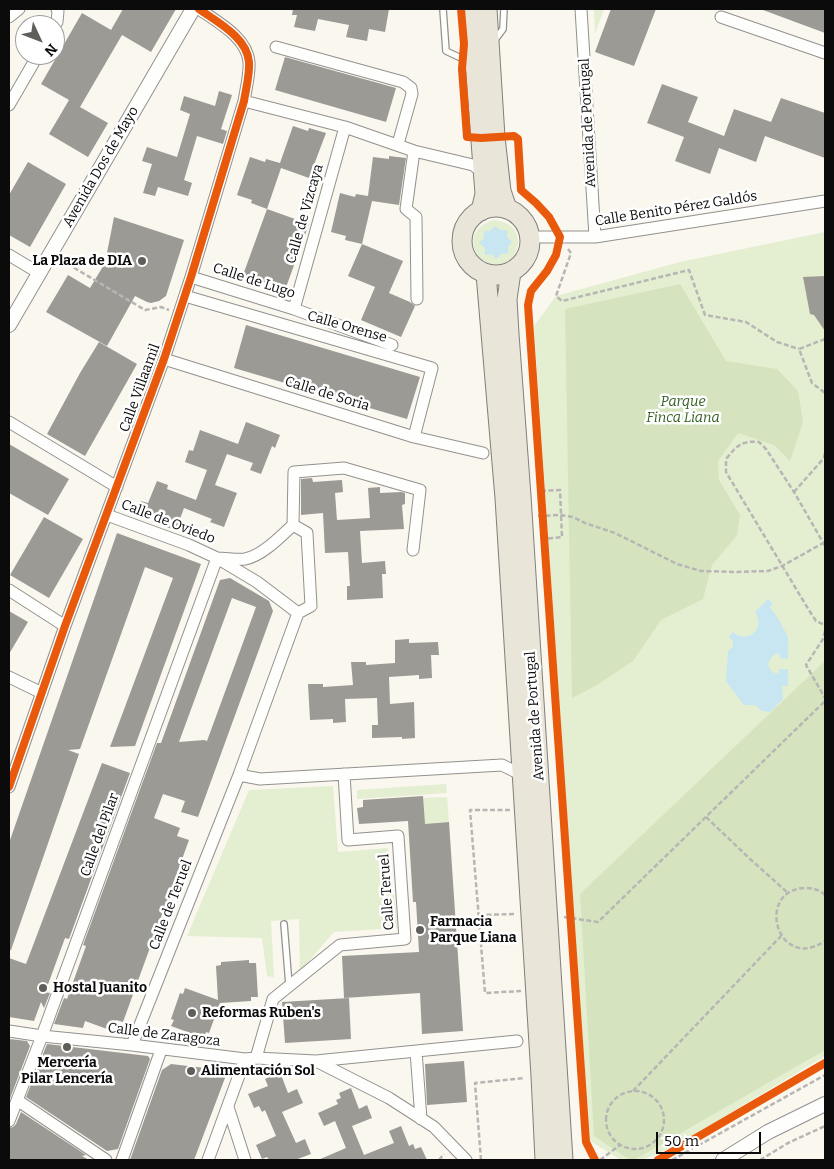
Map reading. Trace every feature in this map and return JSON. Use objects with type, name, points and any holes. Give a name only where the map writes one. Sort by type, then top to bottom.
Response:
[{"type":"main road","points":[[471,9],[484,173],[485,194],[481,211]]},
{"type":"main road","points":[[487,9],[495,137],[501,190],[507,209]]},
{"type":"main road","points":[[489,208],[507,209],[515,213],[527,228],[530,237],[530,248],[526,258],[511,272],[503,275],[486,274],[476,269],[468,260],[463,250],[462,238],[465,228],[472,218],[481,211],[489,208]]},
{"type":"main road","name":"Avenida de Portugal","points":[[511,272],[507,299],[521,496],[539,914],[536,990],[545,1160]]},
{"type":"main road","name":"Avenida de Portugal","points":[[486,274],[495,449],[524,810],[539,914],[563,1160]]},
{"type":"street","points":[[9,16],[19,9]]},
{"type":"street","name":"Avenida Dos de Mayo","points":[[9,325],[193,9]]},
{"type":"street","name":"Calle Villaamil","points":[[9,787],[65,626],[180,314],[244,101],[249,61],[244,47],[236,36],[199,9]]},
{"type":"street","name":"Avenida de Portugal","points":[[581,9],[595,237]]},
{"type":"street","points":[[721,17],[825,53]]},
{"type":"street","points":[[276,47],[403,82],[411,88],[412,94],[398,144]]},
{"type":"street","points":[[9,105],[32,65]]},
{"type":"street","points":[[244,101],[345,127],[414,151],[473,165],[484,173]]},
{"type":"street","name":"Calle de Vizcaya","points":[[294,309],[345,127]]},
{"type":"street","points":[[414,151],[406,209],[416,217],[417,299]]},
{"type":"street","name":"Calle Benito Pérez Galdós","points":[[530,237],[595,237],[825,201]]},
{"type":"street","points":[[9,255],[39,273]]},
{"type":"street","name":"Calle de Lugo","points":[[192,277],[294,309],[392,345]]},
{"type":"street","name":"Calle Orense","points":[[185,296],[432,368],[414,437]]},
{"type":"street","name":"Calle de Soria","points":[[164,359],[414,437],[495,449]]},
{"type":"street","points":[[9,422],[117,487]]},
{"type":"street","points":[[298,613],[311,606],[307,533],[293,525],[294,472],[344,468],[420,490],[413,550]]},
{"type":"street","name":"Calle de Oviedo","points":[[107,515],[189,545],[217,558],[258,582],[298,613]]},
{"type":"street","name":"Calle de Oviedo","points":[[217,558],[245,559],[263,551],[293,525]]},
{"type":"street","name":"Calle del Pilar","points":[[9,1121],[217,558]]},
{"type":"street","points":[[9,590],[65,626]]},
{"type":"street","name":"Calle de Teruel","points":[[132,1045],[239,775],[298,613]]},
{"type":"street","points":[[9,677],[42,692]]},
{"type":"street","points":[[502,764],[520,747]]},
{"type":"street","points":[[239,775],[260,779],[502,764],[522,775]]},
{"type":"street","name":"Calle Teruel","points":[[208,1160],[273,998],[340,945],[404,939],[398,836],[348,840],[344,774]]},
{"type":"street","name":"Calle de Zaragoza","points":[[9,1031],[250,1059],[316,1061],[517,1041]]},
{"type":"street","points":[[122,1160],[161,1050]]},
{"type":"street","points":[[416,1051],[421,1119]]},
{"type":"street","name":"Calle de Zaragoza","points":[[316,1061],[389,1098],[434,1127],[466,1160]]},
{"type":"street","points":[[17,1100],[106,1160]]},
{"type":"street","points":[[723,1160],[768,1132],[825,1104]]},
{"type":"street","points":[[228,1107],[245,1160]]},
{"type":"lane","points":[[443,9],[446,51],[463,59],[476,72]]},
{"type":"lane","points":[[490,46],[503,28],[504,9]]},
{"type":"lane","points":[[284,924],[289,986]]},
{"type":"path","points":[[560,237],[571,253],[556,296],[562,301],[689,270],[705,315],[746,322],[777,342],[800,349],[825,339]]},
{"type":"path","points":[[50,254],[145,310],[161,307],[180,314]]},
{"type":"path","points":[[800,349],[812,383],[825,393]]},
{"type":"path","points":[[542,504],[540,519],[560,515],[573,517],[615,533],[677,564],[701,571],[768,571],[782,566],[825,544],[794,492],[766,449],[759,442],[749,441],[736,446],[726,459],[726,472],[782,566],[816,621],[825,625]]},
{"type":"path","points":[[794,492],[824,458],[825,452]]},
{"type":"path","points":[[540,482],[541,493],[560,490],[562,537],[544,543],[543,530]]},
{"type":"path","points":[[479,915],[539,914],[598,922],[825,700],[806,665],[823,639],[825,631]]},
{"type":"path","points":[[524,810],[470,810],[485,993],[536,990]]},
{"type":"path","points":[[706,818],[788,893]]},
{"type":"path","points":[[825,895],[821,891],[811,888],[798,888],[788,893],[781,901],[776,916],[776,926],[781,936],[790,944],[800,948],[807,948],[818,946],[825,941]]},
{"type":"path","points":[[570,908],[571,928]]},
{"type":"path","points":[[633,1091],[781,936]]},
{"type":"path","points":[[668,1158],[825,1075]]},
{"type":"path","points":[[481,1160],[475,1083],[541,1076]]},
{"type":"path","points":[[633,1091],[644,1092],[652,1097],[661,1107],[664,1116],[664,1126],[660,1136],[648,1146],[638,1149],[620,1145],[611,1136],[607,1126],[607,1116],[615,1100],[623,1094],[633,1091]]},
{"type":"path","points":[[668,1158],[721,1124]]},
{"type":"path","points":[[760,1160],[788,1143],[825,1126]]},
{"type":"path","points":[[600,1160],[620,1145]]},
{"type":"green space","points":[[594,9],[604,9],[595,34]]},
{"type":"green space","points":[[493,220],[505,223],[513,229],[517,236],[518,245],[515,253],[509,260],[501,264],[491,264],[480,258],[473,241],[479,228]]},
{"type":"green space","name":"Parque Finca Liana","points":[[825,232],[825,1056],[680,1143],[643,1160],[621,1160],[590,1141],[534,326],[556,296],[680,262]]},
{"type":"green space","points":[[680,284],[726,361],[777,369],[798,391],[803,422],[790,461],[774,445],[738,433],[718,461],[719,480],[740,515],[737,535],[712,565],[703,599],[661,620],[633,661],[597,685],[572,698],[565,309]]},
{"type":"green space","points":[[825,661],[825,1050],[634,1160],[630,1160],[594,1136],[580,894]]},
{"type":"green space","points":[[446,784],[447,793],[357,799],[357,790]]},
{"type":"green space","points":[[333,786],[338,852],[388,848],[398,928],[334,932],[300,971],[299,919],[271,921],[274,977],[267,976],[262,938],[187,936],[249,790]]},
{"type":"green space","points":[[447,797],[449,822],[435,823],[435,834],[424,835],[423,798]]},
{"type":"water","points":[[495,226],[500,230],[507,230],[507,237],[512,242],[508,247],[508,253],[501,254],[496,259],[492,254],[485,255],[485,248],[479,243],[484,238],[484,231],[490,231]]},
{"type":"water","points":[[768,599],[773,604],[770,607],[788,637],[788,659],[780,658],[779,653],[771,657],[768,664],[774,673],[779,674],[779,669],[788,669],[788,686],[782,686],[783,699],[770,712],[762,711],[755,705],[744,705],[726,681],[728,651],[733,647],[733,641],[729,637],[733,632],[744,637],[754,633],[758,624],[755,612]]},
{"type":"building","points":[[123,9],[176,9],[151,52],[122,35],[80,107],[108,123],[88,157],[49,134],[69,100],[41,84],[52,65],[65,65],[65,42],[82,13],[111,30]]},
{"type":"building","points":[[293,9],[389,9],[385,32],[369,29],[367,41],[346,37],[349,25],[318,19],[315,31],[294,27],[297,15],[292,15]]},
{"type":"building","points":[[611,9],[656,9],[634,66],[595,52]]},
{"type":"building","points":[[825,9],[825,33],[763,10]]},
{"type":"building","points":[[285,57],[396,88],[386,122],[275,90]]},
{"type":"building","points":[[662,84],[698,97],[688,122],[724,136],[734,109],[771,122],[781,98],[825,113],[825,158],[765,136],[756,162],[719,148],[710,174],[675,161],[684,137],[647,123]]},
{"type":"building","points":[[219,91],[232,95],[221,129],[227,131],[223,144],[197,136],[184,180],[192,183],[188,196],[158,187],[155,196],[143,193],[152,164],[142,161],[147,147],[177,157],[190,114],[180,110],[184,96],[215,106]]},
{"type":"building","points":[[293,126],[308,131],[309,128],[326,133],[309,178],[281,168],[267,209],[251,203],[252,200],[237,195],[250,157],[265,162],[266,159],[280,163]]},
{"type":"building","points":[[389,156],[406,158],[399,205],[372,201],[362,244],[345,240],[346,236],[331,232],[340,193],[355,197],[356,194],[368,196],[373,157],[389,159]]},
{"type":"building","points":[[28,162],[66,184],[30,247],[9,235],[9,195]]},
{"type":"building","points":[[267,209],[309,224],[285,290],[243,275]]},
{"type":"building","points":[[114,217],[184,240],[166,296],[159,301],[151,303],[135,296],[107,346],[46,312],[68,275],[90,288],[105,263]]},
{"type":"building","points":[[362,244],[403,261],[389,293],[415,306],[401,337],[361,320],[375,287],[348,276]]},
{"type":"building","points":[[825,276],[825,331],[814,315],[810,314],[803,277]]},
{"type":"building","points":[[246,325],[420,377],[407,419],[234,368]]},
{"type":"building","points":[[99,342],[137,364],[85,456],[47,434]]},
{"type":"building","points":[[246,422],[280,435],[275,448],[272,446],[261,474],[250,470],[253,463],[227,454],[215,485],[237,493],[224,527],[210,522],[212,519],[184,508],[176,530],[163,526],[165,522],[137,512],[141,501],[148,503],[157,481],[168,485],[167,489],[196,500],[207,470],[185,462],[189,450],[193,451],[200,430],[238,444]]},
{"type":"building","points":[[9,444],[69,479],[48,515],[9,493]]},
{"type":"building","points":[[312,478],[313,482],[342,480],[343,492],[335,493],[337,520],[370,518],[368,488],[380,487],[380,493],[405,493],[405,504],[402,505],[404,529],[360,531],[362,563],[385,561],[386,574],[382,574],[383,598],[347,600],[347,586],[350,586],[348,552],[325,553],[323,513],[301,515],[301,479]]},
{"type":"building","points":[[44,517],[83,539],[49,598],[10,575]]},
{"type":"building","points":[[117,533],[201,564],[135,746],[110,747],[173,578],[145,567],[80,749],[68,750],[79,754],[11,950],[9,950],[9,843]]},
{"type":"building","points":[[230,578],[269,601],[273,611],[198,817],[181,812],[185,801],[163,794],[154,818],[180,828],[177,836],[189,840],[123,1022],[116,1020],[115,1023],[110,1022],[107,1029],[85,1021],[83,1028],[54,1024],[64,998],[67,999],[86,946],[83,945],[157,743],[161,743],[220,580]],"holes":[[[232,598],[256,607],[207,741],[179,742]]]},
{"type":"building","points":[[9,611],[28,622],[9,654]]},
{"type":"building","points":[[409,639],[409,643],[438,642],[439,655],[431,655],[432,678],[419,679],[419,675],[389,677],[390,704],[414,702],[415,738],[372,738],[372,725],[378,725],[377,698],[345,699],[346,722],[333,723],[333,719],[310,720],[308,684],[323,684],[323,687],[353,685],[351,662],[366,662],[366,665],[395,663],[395,640]]},
{"type":"building","points":[[102,763],[130,773],[69,939],[65,938],[45,992],[50,993],[44,1008],[41,1002],[34,1021],[9,1017],[9,958],[26,964]]},
{"type":"building","points":[[423,796],[425,824],[449,822],[463,1031],[422,1034],[420,993],[344,998],[342,956],[419,952],[416,902],[413,902],[408,821],[359,824],[357,808],[363,807],[363,800]]},
{"type":"building","points":[[249,960],[249,963],[256,963],[258,997],[251,997],[251,1001],[220,1003],[209,1033],[206,1032],[204,1038],[171,1026],[174,1020],[171,1019],[180,993],[183,994],[185,988],[218,1000],[216,966],[221,965],[221,962]]},
{"type":"building","points":[[349,998],[351,1039],[285,1043],[282,1002]]},
{"type":"building","points":[[9,1039],[27,1041],[30,1046],[9,1101]]},
{"type":"building","points":[[47,1044],[148,1056],[150,1059],[118,1149],[107,1151],[26,1097]]},
{"type":"building","points":[[464,1061],[467,1102],[427,1105],[425,1064]]},
{"type":"building","points":[[171,1064],[222,1070],[225,1078],[194,1160],[130,1160],[162,1070]]},
{"type":"building","points":[[280,1072],[288,1093],[297,1089],[303,1103],[282,1112],[296,1143],[305,1139],[311,1154],[295,1160],[269,1160],[267,1157],[262,1159],[256,1145],[276,1136],[265,1110],[262,1112],[259,1106],[254,1108],[248,1094],[268,1086],[265,1079]]},
{"type":"building","points":[[351,1088],[359,1109],[367,1105],[372,1118],[352,1126],[364,1155],[394,1143],[389,1131],[401,1126],[409,1146],[413,1144],[415,1149],[421,1147],[427,1160],[318,1160],[346,1148],[335,1121],[324,1126],[318,1113],[338,1104],[336,1100],[341,1098],[339,1093]]},
{"type":"building","points":[[21,1112],[86,1155],[82,1156],[89,1160],[9,1160],[9,1128],[16,1124]]},
{"type":"cycle path","points":[[9,787],[65,626],[164,359],[191,277],[244,101],[249,71],[247,53],[243,45],[230,31],[199,9]]},
{"type":"cycle path","points":[[461,9],[464,44],[462,69],[467,137],[514,136],[518,139],[521,190],[549,217],[560,237],[556,255],[547,271],[531,291],[528,305],[586,1142],[595,1160]]},
{"type":"cycle path","points":[[658,1160],[825,1063]]},
{"type":"place","name":"La Plaza de DIA","points":[[142,261]]},
{"type":"place","name":"Farmacia Parque Liana","points":[[420,930]]},
{"type":"place","name":"Hostal Juanito","points":[[43,988]]},
{"type":"place","name":"Reformas Ruben's","points":[[192,1013]]},
{"type":"place","name":"Mercería Pilar Lencería","points":[[67,1047]]},
{"type":"place","name":"Alimentación Sol","points":[[191,1071]]}]
